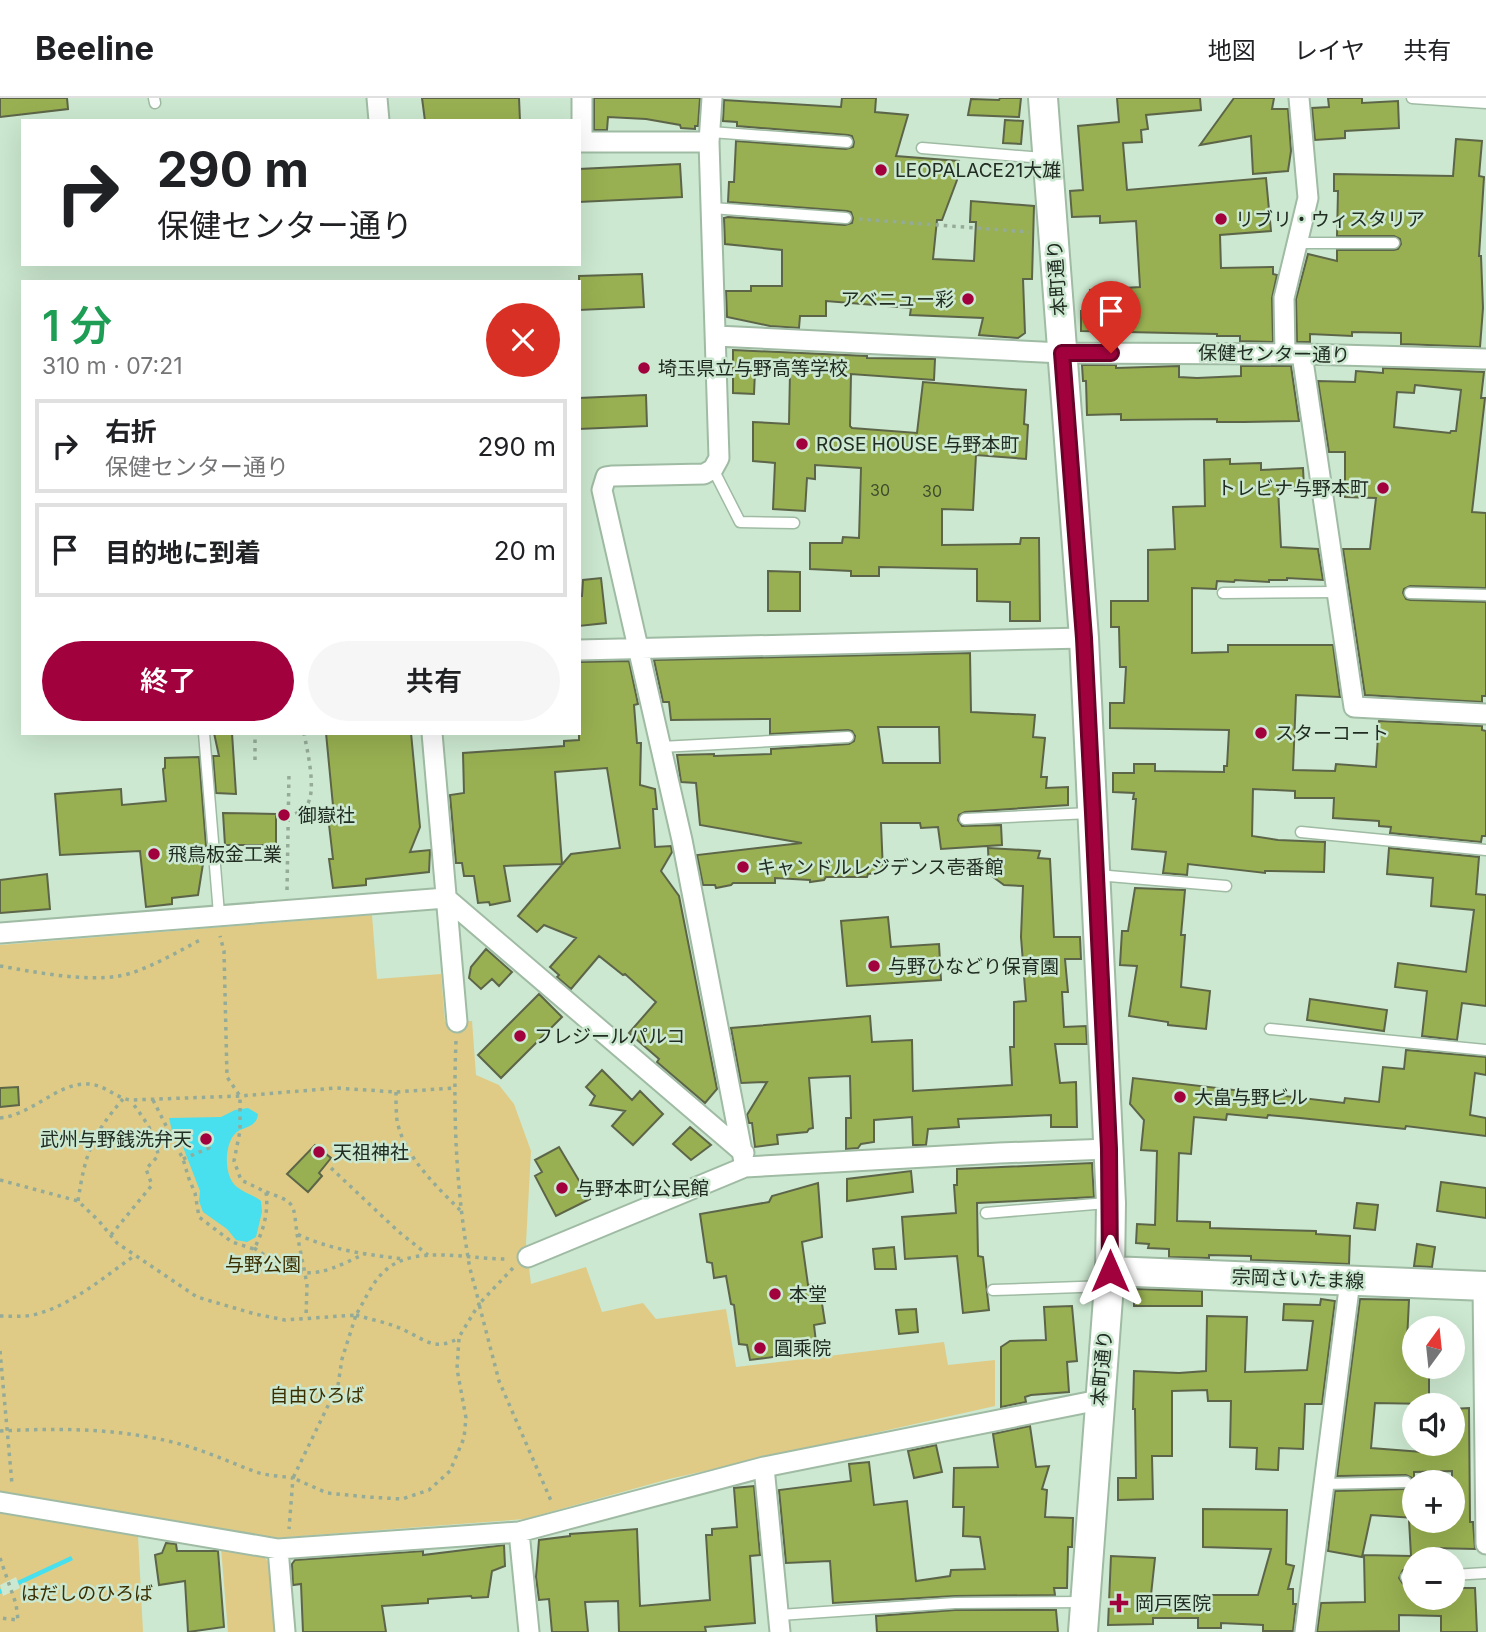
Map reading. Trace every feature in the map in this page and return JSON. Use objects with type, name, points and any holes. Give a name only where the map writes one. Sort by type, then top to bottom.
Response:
[{"type":"main road","name":"本町通り","points":[[1043,98],[1084,638],[1111,1203],[1110,1278],[1083,1632]]},
{"type":"main road","name":"宗岡さいたま線","points":[[1110,1278],[1350,1281],[1485,1286]]},
{"type":"street","points":[[377,98],[379,119]]},
{"type":"street","points":[[581,120],[582,98]]},
{"type":"street","points":[[712,98],[710,137],[719,458],[713,469],[705,474],[606,477],[602,490],[661,747],[745,1160]]},
{"type":"street","points":[[1299,98],[1308,198],[1284,298],[1354,707],[1486,714]]},
{"type":"street","points":[[581,142],[710,137]]},
{"type":"street","name":"保健センター通り","points":[[716,336],[1062,353],[1294,354],[1486,359]]},
{"type":"street","points":[[581,650],[1084,638]]},
{"type":"street","points":[[432,735],[457,1022]]},
{"type":"street","points":[[0,933],[446,898],[745,1160]]},
{"type":"street","points":[[525,1258],[745,1160],[1109,1149]]},
{"type":"street","points":[[1306,1632],[1350,1281]]},
{"type":"street","points":[[1485,1286],[1486,1544]]},
{"type":"street","points":[[0,1502],[278,1549],[519,1532],[764,1467],[1099,1400]]},
{"type":"street","points":[[764,1467],[780,1624]]},
{"type":"street","points":[[519,1532],[528,1632]]},
{"type":"street","points":[[278,1549],[285,1632]]},
{"type":"lane","points":[[1412,98],[1486,103]]},
{"type":"lane","points":[[710,137],[846,142]]},
{"type":"lane","points":[[922,148],[1048,159]]},
{"type":"lane","points":[[712,208],[846,218]]},
{"type":"lane","points":[[1297,243],[1394,243]]},
{"type":"lane","points":[[713,469],[740,522],[794,523]]},
{"type":"lane","points":[[1223,593],[1336,592]]},
{"type":"lane","points":[[1410,593],[1486,595]]},
{"type":"lane","points":[[204,735],[219,914]]},
{"type":"lane","points":[[661,747],[848,737]]},
{"type":"lane","points":[[965,819],[1093,813]]},
{"type":"lane","points":[[1301,832],[1486,850]]},
{"type":"lane","points":[[1097,874],[1226,886]]},
{"type":"lane","points":[[1270,1029],[1486,1050]]},
{"type":"lane","points":[[986,1213],[1111,1203]]},
{"type":"lane","points":[[993,1290],[1110,1278]]},
{"type":"lane","points":[[1324,1485],[1402,1482]]},
{"type":"lane","points":[[1465,1574],[1486,1573]]},
{"type":"lane","points":[[780,1624],[955,1603],[1084,1602]]},
{"type":"path","points":[[846,218],[1054,234]]},
{"type":"path","points":[[255,735],[255,760]]},
{"type":"path","points":[[288,818],[307,805],[311,794],[304,735]]},
{"type":"path","points":[[287,909],[289,772]]},
{"type":"path","points":[[219,914],[224,951],[227,1077],[240,1096],[240,1131],[234,1161],[236,1171],[241,1180],[289,1200],[293,1207],[305,1275],[306,1318]]},
{"type":"path","points":[[0,966],[79,977],[119,976],[160,961],[205,937]]},
{"type":"path","points":[[212,937],[220,937]]},
{"type":"path","points":[[457,1022],[454,1088],[462,1212],[468,1258],[499,1381],[550,1496],[557,1522]]},
{"type":"path","points":[[0,1118],[25,1112],[54,1094],[83,1083],[103,1086],[123,1099],[131,1100],[240,1096],[336,1088],[396,1092],[454,1088]]},
{"type":"path","points":[[396,1092],[397,1121],[403,1139],[422,1168],[462,1212]]},
{"type":"path","points":[[78,1200],[87,1153],[95,1134],[123,1099]]},
{"type":"path","points":[[111,1236],[152,1185],[146,1169],[158,1156],[152,1130],[131,1100]]},
{"type":"path","points":[[153,1100],[185,1158],[199,1217],[232,1242],[244,1248],[254,1248],[286,1269],[305,1275],[332,1269],[366,1253]]},
{"type":"path","points":[[185,1158],[209,1148],[207,1142]]},
{"type":"path","points":[[331,1168],[399,1232],[428,1255]]},
{"type":"path","points":[[0,1180],[78,1200],[117,1243],[197,1297],[285,1320],[356,1315],[405,1330],[428,1343],[447,1344],[458,1338],[479,1304],[525,1258]]},
{"type":"path","points":[[254,1248],[261,1236],[266,1214],[266,1192]]},
{"type":"path","points":[[297,1234],[333,1247],[407,1259]]},
{"type":"path","points":[[290,1516],[293,1478],[338,1385],[342,1359],[356,1315],[377,1280],[387,1269],[407,1259],[428,1255],[525,1258]]},
{"type":"path","points":[[0,1316],[32,1315],[54,1307],[81,1293],[134,1256]]},
{"type":"path","points":[[0,1429],[116,1432],[211,1452],[259,1473],[293,1478],[327,1493],[402,1499],[429,1490],[450,1471],[464,1438],[466,1418],[457,1369],[458,1338]]},
{"type":"path","points":[[0,1350],[12,1477]]},
{"type":"path","points":[[0,1558],[16,1604],[18,1620],[0,1618]]},
{"type":"green space","name":"与野公園","points":[[372,915],[377,979],[441,974],[445,1022],[472,1021],[476,1075],[499,1085],[514,1104],[531,1151],[526,1243],[531,1284],[586,1267],[602,1312],[643,1303],[656,1319],[726,1309],[736,1367],[944,1342],[948,1365],[995,1360],[995,1406],[669,1479],[525,1519],[275,1538],[146,1517],[138,1536],[143,1632],[0,1632],[0,945]]},
{"type":"green space","points":[[221,1548],[264,1557],[270,1564],[276,1632],[228,1632]]},
{"type":"water","points":[[248,1108],[258,1114],[257,1119],[255,1123],[234,1135],[227,1154],[228,1169],[233,1182],[261,1201],[262,1212],[256,1237],[247,1242],[236,1240],[227,1229],[203,1212],[199,1201],[200,1191],[183,1147],[172,1131],[169,1118],[221,1117],[235,1110]]},
{"type":"water","points":[[71,1556],[73,1560],[0,1594],[0,1589]]},
{"type":"pier","points":[[16,1577],[20,1588],[3,1596],[0,1585]]},
{"type":"building","points":[[0,98],[67,98],[68,109],[0,117]]},
{"type":"building","points":[[422,98],[519,98],[520,119],[425,119]]},
{"type":"building","points":[[594,98],[700,98],[698,126],[695,126],[695,129],[681,128],[680,125],[646,119],[608,117],[607,130],[594,130]]},
{"type":"building","points":[[842,98],[876,98],[875,112],[908,115],[896,156],[959,161],[957,180],[942,220],[937,220],[933,259],[974,261],[976,222],[970,222],[971,201],[1034,206],[1032,279],[1023,279],[1025,333],[1018,338],[979,335],[983,318],[910,315],[911,308],[826,301],[826,316],[800,316],[799,328],[770,326],[727,317],[726,291],[751,291],[751,286],[782,286],[782,250],[725,244],[724,218],[845,225],[852,223],[853,218],[851,212],[847,211],[728,202],[729,182],[734,182],[736,141],[846,149],[853,147],[854,142],[852,136],[848,135],[737,126],[737,122],[723,121],[724,100],[841,107]]},
{"type":"building","points":[[1021,98],[1019,117],[968,115],[971,99]]},
{"type":"building","points":[[1117,98],[1200,98],[1201,110],[1146,115],[1148,129],[1141,130],[1142,142],[1123,143],[1127,190],[1266,178],[1271,231],[1220,235],[1221,268],[1273,267],[1273,274],[1277,275],[1272,298],[1273,342],[1240,341],[1240,336],[1217,334],[1081,331],[1081,311],[1092,311],[1090,290],[1140,287],[1136,221],[1100,223],[1100,216],[1072,217],[1070,191],[1083,190],[1078,126],[1119,122]]},
{"type":"building","points":[[1234,98],[1274,98],[1272,109],[1288,109],[1291,151],[1288,171],[1253,174],[1251,136],[1200,145]]},
{"type":"building","points":[[1328,98],[1362,98],[1362,103],[1398,101],[1399,128],[1345,131],[1345,138],[1315,140],[1312,108],[1329,107]]},
{"type":"building","points":[[1005,120],[1023,121],[1021,144],[1003,143]]},
{"type":"building","points":[[1456,139],[1482,141],[1479,176],[1484,177],[1479,256],[1483,308],[1480,347],[1401,344],[1401,333],[1352,332],[1352,336],[1310,334],[1310,342],[1297,342],[1296,299],[1308,254],[1337,261],[1337,250],[1394,250],[1401,244],[1400,239],[1394,236],[1337,236],[1338,191],[1334,191],[1334,174],[1453,176]]},
{"type":"building","points":[[680,164],[682,197],[581,202],[581,169]]},
{"type":"building","points":[[642,274],[644,307],[581,310],[579,276]]},
{"type":"building","points":[[733,350],[935,359],[934,380],[851,374],[852,428],[917,433],[923,382],[1026,390],[1026,459],[976,455],[973,510],[942,509],[942,545],[1020,544],[1021,538],[1039,538],[1040,621],[1010,621],[1010,602],[977,601],[977,569],[879,567],[879,576],[851,576],[851,571],[810,569],[810,543],[842,543],[843,537],[859,538],[861,468],[815,465],[815,479],[807,478],[805,511],[773,509],[775,463],[753,461],[753,422],[789,424],[790,372],[755,371],[754,394],[733,393]]},
{"type":"building","points":[[1082,365],[1116,365],[1116,368],[1179,366],[1179,377],[1197,378],[1241,376],[1241,366],[1291,366],[1299,421],[1121,420],[1121,414],[1087,415],[1086,381],[1083,381]]},
{"type":"building","points":[[1383,368],[1484,372],[1481,398],[1485,398],[1472,512],[1486,513],[1486,588],[1410,586],[1404,589],[1403,593],[1406,599],[1410,600],[1486,602],[1486,696],[1482,696],[1482,702],[1365,695],[1343,549],[1370,549],[1376,498],[1345,497],[1345,452],[1329,452],[1318,381],[1355,382],[1356,371],[1383,373]],"holes":[[[1415,385],[1461,390],[1456,431],[1450,433],[1394,427],[1397,392],[1414,393]]]},
{"type":"building","points":[[646,395],[647,426],[581,429],[581,398]]},
{"type":"building","points":[[1230,459],[1230,464],[1261,463],[1261,470],[1303,468],[1304,487],[1278,488],[1281,547],[1318,549],[1323,580],[1287,578],[1269,582],[1217,581],[1216,589],[1192,588],[1192,653],[1228,652],[1228,645],[1333,645],[1340,697],[1296,695],[1293,770],[1335,771],[1336,764],[1376,767],[1379,721],[1482,726],[1482,730],[1486,731],[1486,836],[1482,836],[1481,842],[1390,833],[1391,827],[1379,826],[1379,821],[1333,818],[1334,798],[1295,798],[1295,791],[1253,789],[1252,836],[1325,842],[1324,872],[1265,873],[1188,864],[1187,875],[1163,873],[1166,852],[1132,849],[1136,799],[1133,799],[1134,793],[1113,792],[1113,773],[1134,773],[1134,764],[1155,764],[1155,771],[1224,772],[1224,766],[1227,766],[1229,730],[1110,728],[1110,703],[1124,703],[1126,667],[1120,667],[1119,627],[1111,627],[1111,601],[1148,601],[1148,550],[1175,549],[1173,507],[1205,506],[1204,460]]},
{"type":"building","points":[[768,571],[800,572],[800,611],[768,611]]},
{"type":"building","points":[[601,578],[606,623],[581,626],[583,580]]},
{"type":"building","points":[[970,653],[971,712],[1035,715],[1033,737],[1045,738],[1041,777],[1047,777],[1046,788],[1068,787],[1068,805],[965,812],[959,815],[958,820],[962,826],[1001,825],[1002,845],[941,849],[938,827],[921,828],[920,823],[881,823],[883,872],[868,874],[867,877],[826,877],[824,880],[810,882],[775,878],[775,883],[733,883],[716,888],[715,885],[703,885],[697,855],[802,843],[700,825],[696,783],[681,782],[677,755],[771,754],[771,749],[849,744],[854,741],[855,736],[848,730],[770,734],[770,719],[671,720],[669,702],[663,702],[654,660]],"holes":[[[878,727],[939,727],[940,763],[883,763]]]},
{"type":"building","points":[[629,661],[638,704],[634,705],[637,743],[641,743],[640,785],[655,789],[655,847],[671,846],[672,852],[661,871],[679,896],[717,1089],[705,1103],[657,1062],[659,1059],[629,1033],[656,1002],[625,974],[599,956],[571,989],[550,967],[576,938],[544,925],[537,932],[518,916],[571,854],[620,848],[607,768],[555,772],[562,864],[504,866],[510,901],[490,905],[489,902],[478,903],[474,876],[464,876],[462,863],[456,863],[450,795],[464,793],[463,753],[564,746],[564,741],[579,740],[581,662]]},
{"type":"building","points":[[214,735],[232,735],[236,794],[216,793],[213,756],[219,756]]},
{"type":"building","points":[[326,735],[411,735],[420,827],[410,852],[430,850],[429,872],[366,879],[366,885],[333,888],[328,816],[334,816]]},
{"type":"building","points":[[199,757],[206,845],[198,895],[172,898],[172,904],[146,907],[140,851],[60,855],[55,794],[121,789],[122,805],[166,801],[163,769],[165,758]]},
{"type":"building","points":[[223,813],[276,814],[276,845],[225,845]]},
{"type":"building","points":[[988,848],[1040,851],[1038,858],[1050,859],[1054,937],[1080,937],[1081,959],[1065,959],[1068,992],[1062,992],[1064,1027],[1086,1026],[1087,1044],[1055,1044],[1060,1083],[1076,1082],[1077,1127],[1051,1127],[1051,1115],[958,1119],[959,1127],[928,1129],[926,1145],[913,1145],[912,1117],[874,1120],[874,1142],[846,1149],[846,1118],[851,1118],[850,1076],[809,1078],[813,1128],[807,1132],[777,1135],[778,1144],[755,1147],[752,1123],[749,1123],[747,1115],[767,1082],[741,1083],[731,1028],[870,1016],[872,1042],[912,1040],[913,1091],[1012,1085],[1010,1047],[1014,1047],[1014,1002],[1026,1001],[1021,937],[1023,886],[1004,885],[989,874]]},
{"type":"building","points":[[1389,848],[1479,857],[1476,894],[1486,895],[1486,1006],[1462,1003],[1457,1040],[1422,1036],[1427,991],[1395,987],[1398,963],[1466,972],[1474,910],[1431,906],[1433,878],[1387,874]]},
{"type":"building","points":[[47,874],[50,909],[0,913],[0,880]]},
{"type":"building","points":[[1135,888],[1185,890],[1181,935],[1185,935],[1181,987],[1210,991],[1206,1029],[1168,1025],[1168,1022],[1129,1016],[1137,966],[1120,965],[1122,931],[1128,931]]},
{"type":"building","points":[[888,917],[891,947],[939,944],[941,980],[847,986],[841,921]]},
{"type":"building","points":[[486,949],[512,972],[499,986],[492,979],[481,989],[469,978],[471,967]]},
{"type":"building","name":"フレジールパルコ","points":[[539,994],[562,1017],[501,1078],[478,1055]]},
{"type":"building","points":[[1310,999],[1387,1010],[1384,1031],[1307,1020]]},
{"type":"building","points":[[1406,1050],[1486,1057],[1486,1075],[1475,1073],[1470,1115],[1486,1118],[1486,1136],[1406,1126],[1405,1129],[1268,1115],[1267,1118],[1227,1114],[1226,1120],[1194,1117],[1191,1154],[1179,1153],[1177,1221],[1210,1222],[1210,1228],[1316,1231],[1316,1234],[1350,1236],[1349,1264],[1251,1260],[1251,1256],[1169,1257],[1169,1249],[1148,1248],[1149,1244],[1136,1243],[1137,1224],[1155,1225],[1157,1151],[1141,1150],[1144,1120],[1130,1104],[1133,1078],[1344,1103],[1345,1098],[1379,1102],[1383,1067],[1404,1069]]},
{"type":"building","points":[[602,1070],[632,1100],[640,1091],[663,1114],[633,1145],[612,1126],[625,1111],[590,1105],[595,1096],[586,1087]]},
{"type":"building","points":[[18,1087],[19,1105],[0,1107],[0,1088]]},
{"type":"building","points":[[690,1127],[711,1145],[691,1160],[673,1144]]},
{"type":"building","points":[[315,1145],[331,1158],[319,1173],[322,1176],[308,1192],[287,1174]]},
{"type":"building","name":"与野本町公民館","points":[[559,1147],[590,1199],[556,1216],[535,1176],[542,1172],[535,1160]]},
{"type":"building","points":[[1092,1163],[1094,1197],[977,1203],[978,1256],[983,1257],[989,1310],[963,1313],[957,1256],[905,1259],[902,1217],[956,1213],[954,1185],[957,1185],[957,1169]]},
{"type":"building","points":[[911,1171],[913,1192],[847,1201],[847,1179]]},
{"type":"building","points":[[1441,1182],[1486,1188],[1486,1218],[1437,1211]]},
{"type":"building","points":[[818,1183],[822,1237],[802,1242],[808,1285],[819,1284],[825,1323],[814,1325],[817,1351],[750,1360],[747,1345],[739,1344],[734,1305],[731,1304],[726,1276],[714,1278],[712,1263],[707,1262],[700,1214],[769,1202],[772,1196]]},
{"type":"building","points":[[1357,1203],[1378,1205],[1375,1230],[1354,1228]]},
{"type":"building","points":[[1417,1244],[1435,1247],[1432,1267],[1414,1266]]},
{"type":"building","points":[[894,1247],[896,1269],[875,1269],[873,1249]]},
{"type":"building","points":[[1134,1289],[1202,1291],[1202,1306],[1134,1306]]},
{"type":"building","points":[[1321,1299],[1335,1301],[1322,1404],[1305,1404],[1303,1449],[1279,1448],[1278,1470],[1256,1469],[1257,1448],[1230,1447],[1231,1401],[1208,1401],[1207,1390],[1172,1391],[1172,1456],[1152,1456],[1153,1499],[1118,1500],[1118,1478],[1136,1478],[1134,1371],[1206,1371],[1207,1316],[1247,1317],[1245,1372],[1307,1370],[1313,1321],[1283,1320],[1284,1304],[1320,1305]]},
{"type":"building","points":[[1360,1299],[1409,1300],[1408,1316],[1402,1316],[1402,1379],[1429,1379],[1429,1393],[1402,1393],[1402,1404],[1375,1403],[1371,1448],[1402,1450],[1402,1456],[1465,1456],[1465,1408],[1469,1408],[1470,1522],[1473,1522],[1475,1549],[1410,1547],[1410,1533],[1465,1533],[1465,1470],[1402,1470],[1402,1475],[1337,1476]]},
{"type":"building","points":[[1072,1306],[1077,1361],[1067,1362],[1069,1392],[1031,1395],[1025,1397],[1026,1402],[1001,1407],[1001,1347],[1010,1341],[1046,1340],[1044,1307]]},
{"type":"building","points":[[916,1309],[918,1332],[899,1334],[896,1310]]},
{"type":"building","points":[[1030,1426],[1036,1467],[1049,1466],[1042,1489],[1047,1490],[1045,1517],[1073,1518],[1072,1547],[1068,1547],[1067,1588],[1054,1588],[1055,1595],[955,1596],[833,1603],[830,1561],[786,1563],[779,1490],[851,1481],[849,1464],[869,1462],[874,1505],[907,1501],[916,1581],[950,1576],[951,1570],[985,1569],[980,1537],[963,1536],[964,1507],[953,1507],[954,1468],[998,1467],[993,1434]]},
{"type":"building","points":[[936,1445],[942,1472],[914,1478],[908,1451]]},
{"type":"building","points":[[754,1486],[760,1555],[750,1556],[755,1623],[705,1627],[706,1632],[619,1632],[618,1601],[585,1602],[588,1632],[552,1632],[549,1599],[539,1600],[536,1577],[539,1540],[570,1534],[637,1529],[640,1606],[710,1600],[706,1535],[712,1535],[712,1529],[737,1527],[734,1488]]},
{"type":"building","points":[[1402,1489],[1402,1517],[1371,1515],[1362,1557],[1328,1551],[1335,1491]]},
{"type":"building","points":[[1203,1509],[1287,1510],[1286,1564],[1294,1566],[1288,1589],[1293,1589],[1293,1604],[1296,1604],[1293,1631],[1263,1631],[1263,1625],[1221,1623],[1221,1628],[1198,1628],[1198,1618],[1153,1618],[1153,1624],[1108,1625],[1111,1556],[1155,1558],[1151,1595],[1258,1595],[1271,1549],[1203,1547]]},
{"type":"building","points":[[166,1543],[176,1544],[177,1551],[218,1551],[224,1627],[188,1632],[185,1581],[159,1585],[155,1555],[162,1553]]},
{"type":"building","points":[[504,1545],[505,1566],[492,1571],[488,1597],[428,1599],[428,1603],[382,1606],[386,1632],[303,1632],[301,1584],[293,1585],[292,1564],[295,1560],[423,1551],[423,1555]]},
{"type":"building","points":[[1364,1555],[1402,1556],[1402,1572],[1399,1578],[1402,1582],[1402,1610],[1465,1610],[1465,1588],[1475,1588],[1477,1632],[1441,1632],[1441,1616],[1399,1615],[1399,1631],[1317,1632],[1321,1603],[1365,1602]]},
{"type":"building","points":[[955,1610],[1056,1610],[1058,1632],[877,1632],[876,1616]]},
{"type":"place","name":"LEOPALACE21大雄","points":[[881,170]]},
{"type":"place","name":"リブリ・ウィスタリア","points":[[1221,219]]},
{"type":"place","name":"アベニュー彩","points":[[968,299]]},
{"type":"place","name":"埼玉県立与野高等学校","points":[[644,368]]},
{"type":"place","name":"ROSE HOUSE 与野本町","points":[[802,444]]},
{"type":"place","name":"トレビナ与野本町","points":[[1383,488]]},
{"type":"place","name":"スターコート","points":[[1261,733]]},
{"type":"place","name":"御嶽社","points":[[284,815]]},
{"type":"place","name":"飛鳥板金工業","points":[[154,854]]},
{"type":"place","name":"キャンドルレジデンス壱番館","points":[[743,867]]},
{"type":"place","name":"与野ひなどり保育園","points":[[874,966]]},
{"type":"place","name":"フレジールパルコ","points":[[520,1036]]},
{"type":"place","name":"大畠与野ビル","points":[[1180,1097]]},
{"type":"place","name":"武州与野銭洗弁天","points":[[206,1139]]},
{"type":"place","name":"天祖神社","points":[[319,1152]]},
{"type":"place","name":"与野本町公民館","points":[[562,1188]]},
{"type":"place","name":"本堂","points":[[775,1294]]},
{"type":"place","name":"圓乘院","points":[[760,1348]]},
{"type":"place","name":"岡戸医院","points":[[1119,1603]]},
{"type":"route","points":[[1110,1271],[1109,1149],[1084,638],[1062,353],[1111,353]]},
{"type":"park label","name":"自由ひろば","points":[[317,1395]]},
{"type":"park label","name":"はだしのひろば","points":[[87,1593]]}]
